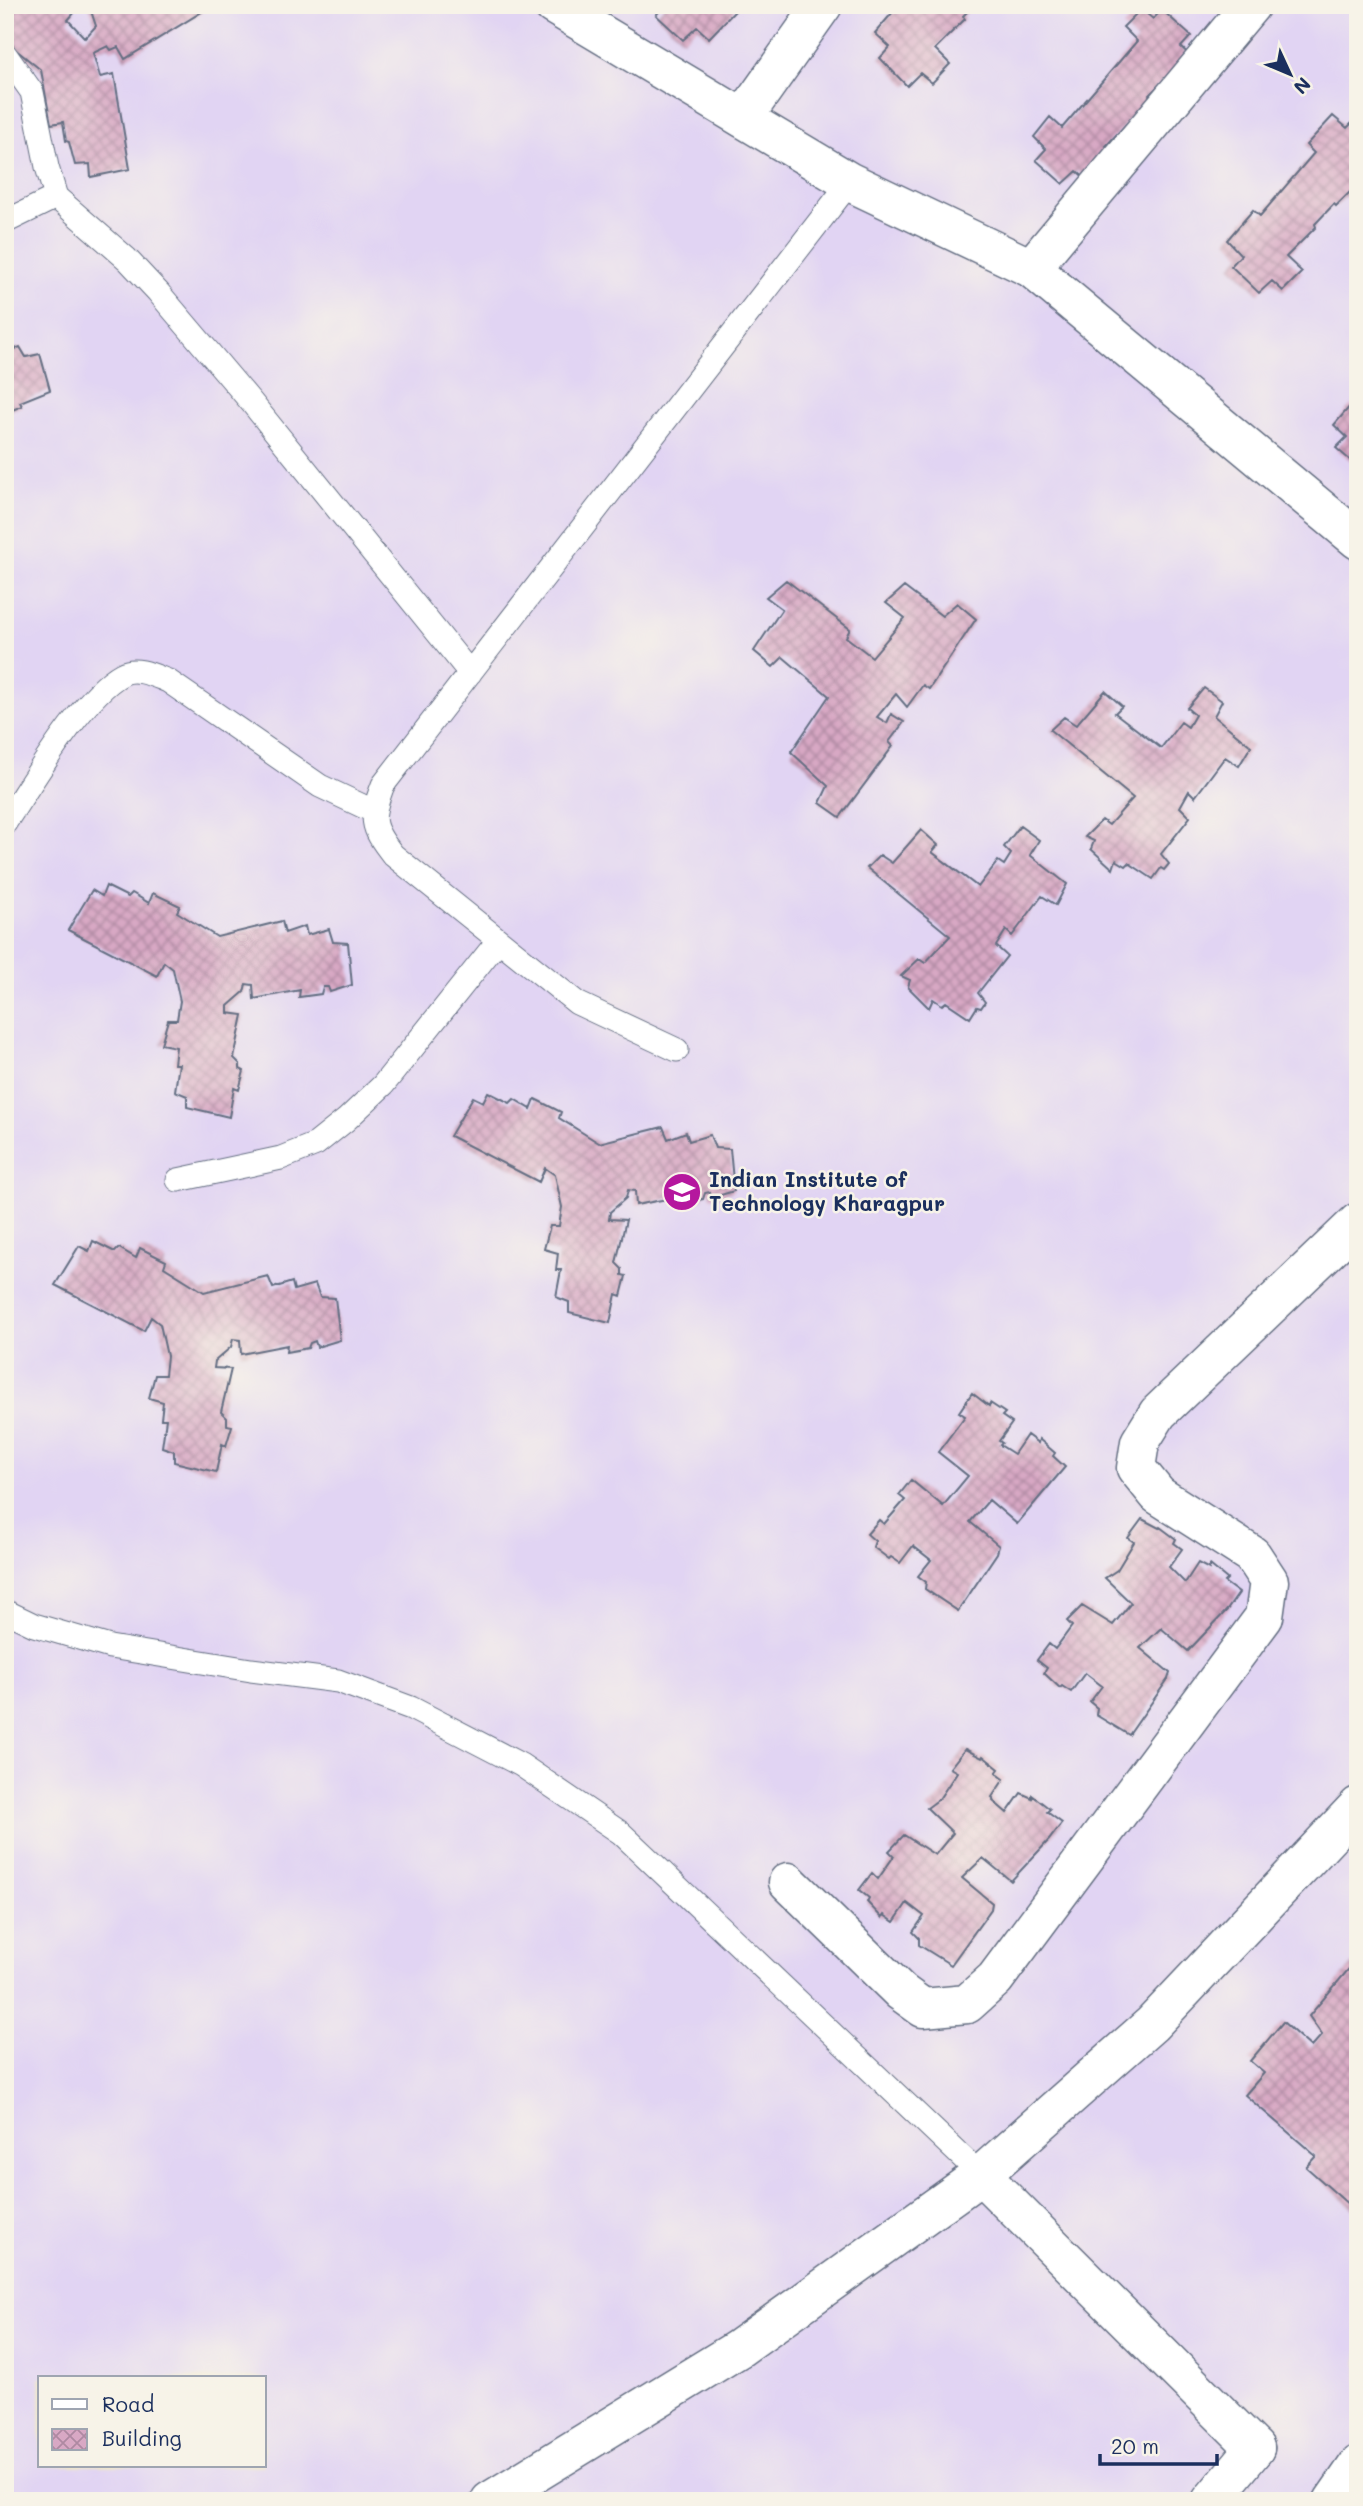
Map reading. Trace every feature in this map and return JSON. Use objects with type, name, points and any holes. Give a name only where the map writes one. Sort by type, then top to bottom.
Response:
[{"type":"street","points":[[553,5],[850,182],[1031,268],[1358,540]]},
{"type":"street","points":[[743,118],[823,5]]},
{"type":"street","points":[[1031,268],[1251,5]]},
{"type":"street","points":[[788,1882],[901,1992],[923,2008],[967,2004],[995,1979],[1264,1617],[1269,1581],[1252,1555],[1158,1495],[1136,1468],[1140,1442],[1158,1413],[1358,1222]]},
{"type":"street","points":[[490,2501],[738,2349],[981,2175],[1152,2024],[1358,1806]]},
{"type":"street","points":[[981,2175],[1255,2448],[1210,2501]]},
{"type":"street","points":[[1333,2501],[1358,2465]]},
{"type":"lane","points":[[5,54],[32,92],[56,197],[127,259],[158,292],[312,476],[470,673]]},
{"type":"lane","points":[[677,1050],[577,1003],[498,941],[393,855],[377,835],[373,811],[383,785],[850,182]]},
{"type":"lane","points":[[5,222],[56,197]]},
{"type":"lane","points":[[5,823],[65,734],[98,693],[124,673],[146,672],[168,681],[320,786],[373,811]]},
{"type":"lane","points":[[178,1180],[281,1158],[316,1144],[383,1085],[498,941]]},
{"type":"lane","points":[[5,1611],[34,1625],[110,1647],[338,1681],[411,1708],[521,1765],[621,1833],[981,2175]]},
{"type":"shaded area","name":"Indian Institute of Technology Kharagpur","points":[[5,5],[1358,5],[1358,2501],[5,2501]]},
{"type":"building","points":[[5,5],[68,5],[75,12],[68,20],[85,38],[96,26],[89,5],[207,5],[208,8],[125,59],[118,47],[111,50],[108,46],[93,53],[100,77],[114,74],[130,169],[91,177],[90,164],[75,165],[69,142],[66,141],[63,122],[51,124],[41,70],[5,41],[5,32],[9,26],[5,23]]},
{"type":"building","points":[[665,5],[729,5],[735,11],[709,38],[697,27],[683,40],[656,15]]},
{"type":"building","points":[[899,5],[908,8],[910,5],[974,5],[963,16],[965,19],[935,49],[950,64],[932,83],[920,73],[907,86],[880,58],[890,47],[875,33]]},
{"type":"building","points":[[1141,9],[1153,19],[1162,10],[1191,36],[1181,47],[1197,62],[1162,82],[1149,95],[1151,97],[1106,146],[1115,155],[1089,182],[1077,171],[1063,184],[1036,160],[1046,149],[1034,137],[1050,117],[1062,128],[1137,41],[1123,27]]},
{"type":"building","points":[[1333,116],[1347,128],[1358,117],[1358,184],[1336,206],[1334,204],[1286,257],[1302,272],[1283,291],[1272,281],[1259,293],[1231,266],[1241,255],[1227,240],[1253,210],[1260,216],[1314,153],[1306,145]]},
{"type":"building","points":[[20,347],[26,357],[40,354],[50,390],[20,402],[22,406],[5,413],[5,353]]},
{"type":"building","points":[[1351,405],[1358,412],[1358,467],[1336,448],[1347,437],[1334,425]]},
{"type":"building","points":[[786,580],[850,629],[846,637],[872,657],[905,618],[886,603],[904,587],[942,616],[957,603],[976,619],[929,689],[923,685],[907,707],[896,694],[877,717],[887,723],[891,714],[904,722],[889,742],[893,746],[840,817],[820,803],[828,786],[791,752],[829,696],[783,657],[773,667],[754,651],[782,609],[766,597]]},
{"type":"building","points":[[1204,688],[1222,701],[1214,716],[1251,746],[1239,766],[1225,757],[1195,797],[1189,791],[1180,807],[1190,817],[1161,854],[1169,864],[1164,870],[1161,868],[1153,879],[1129,863],[1126,866],[1116,860],[1113,869],[1091,849],[1094,841],[1085,837],[1102,820],[1109,825],[1133,798],[1050,730],[1064,717],[1076,725],[1105,691],[1122,706],[1115,713],[1161,748],[1181,722],[1188,727],[1195,715],[1187,708]]},
{"type":"building","points":[[1020,826],[1039,840],[1030,855],[1067,884],[1056,905],[1042,896],[1012,936],[1006,930],[996,946],[1007,956],[978,993],[985,1002],[981,1008],[977,1007],[970,1018],[946,1002],[942,1005],[933,999],[929,1008],[908,987],[910,980],[901,976],[919,959],[925,963],[950,936],[867,868],[880,855],[892,863],[921,830],[938,845],[932,852],[978,887],[998,861],[1004,865],[1011,854],[1004,847]]},
{"type":"building","points":[[106,886],[128,897],[132,893],[149,903],[153,893],[180,906],[177,912],[217,937],[282,921],[285,933],[305,926],[307,935],[329,929],[333,942],[348,943],[352,985],[330,992],[328,987],[323,987],[321,994],[299,997],[300,990],[254,999],[253,985],[246,984],[244,992],[228,1006],[228,1013],[243,1015],[234,1058],[244,1071],[239,1090],[234,1088],[229,1117],[187,1107],[187,1096],[175,1091],[179,1064],[174,1064],[176,1047],[161,1044],[168,1020],[177,1020],[180,1001],[173,969],[164,962],[157,976],[68,930],[92,890],[102,896]]},
{"type":"building","points":[[488,1092],[510,1103],[514,1099],[531,1109],[535,1099],[561,1112],[559,1118],[599,1143],[663,1127],[668,1139],[686,1132],[689,1141],[710,1135],[715,1148],[730,1149],[734,1191],[711,1198],[710,1192],[705,1193],[703,1199],[681,1203],[682,1196],[636,1205],[635,1191],[628,1190],[626,1198],[610,1212],[609,1219],[626,1220],[616,1263],[622,1269],[622,1275],[626,1276],[621,1296],[616,1294],[610,1323],[569,1313],[569,1302],[556,1297],[561,1270],[556,1270],[558,1253],[544,1249],[550,1226],[559,1226],[562,1207],[555,1175],[545,1168],[539,1182],[450,1136],[473,1097],[483,1102]]},
{"type":"building","points":[[93,1241],[115,1252],[119,1248],[136,1258],[140,1248],[166,1261],[164,1267],[204,1292],[268,1276],[273,1288],[292,1282],[294,1290],[315,1284],[320,1297],[335,1298],[340,1340],[317,1347],[315,1341],[310,1343],[308,1348],[286,1352],[287,1345],[241,1354],[240,1340],[233,1339],[231,1347],[215,1361],[214,1368],[231,1369],[221,1412],[227,1418],[227,1425],[232,1426],[226,1446],[222,1444],[216,1472],[174,1462],[174,1451],[162,1447],[166,1419],[161,1419],[163,1402],[149,1398],[155,1375],[165,1375],[167,1356],[160,1324],[151,1317],[144,1331],[55,1285],[79,1246],[89,1251]]},
{"type":"building","points":[[972,1393],[989,1406],[990,1403],[1005,1413],[1002,1416],[1012,1423],[999,1441],[1002,1443],[1000,1445],[1014,1454],[1027,1435],[1038,1443],[1039,1439],[1055,1453],[1053,1456],[1065,1467],[1017,1524],[989,1500],[970,1522],[999,1546],[958,1611],[925,1589],[926,1582],[918,1576],[931,1560],[913,1546],[900,1563],[891,1557],[889,1559],[873,1547],[875,1541],[867,1534],[879,1520],[884,1524],[905,1500],[899,1495],[911,1480],[943,1506],[968,1476],[938,1452],[965,1416],[959,1412]]},
{"type":"building","points":[[1142,1519],[1160,1527],[1176,1539],[1174,1543],[1182,1549],[1169,1567],[1185,1583],[1198,1563],[1209,1569],[1210,1565],[1227,1579],[1224,1582],[1239,1593],[1227,1610],[1188,1651],[1161,1628],[1140,1648],[1170,1673],[1129,1735],[1096,1715],[1097,1708],[1090,1702],[1102,1686],[1085,1673],[1071,1692],[1062,1686],[1060,1688],[1044,1673],[1047,1668],[1037,1660],[1049,1644],[1055,1649],[1072,1626],[1067,1621],[1082,1606],[1113,1625],[1131,1603],[1105,1578],[1117,1570],[1134,1542],[1128,1538]]},
{"type":"building","points":[[965,1749],[982,1758],[983,1756],[999,1769],[996,1773],[1004,1779],[992,1797],[1007,1813],[1021,1793],[1032,1798],[1032,1795],[1050,1809],[1047,1812],[1062,1823],[1011,1881],[983,1858],[962,1878],[992,1903],[991,1909],[951,1965],[919,1945],[919,1938],[913,1932],[924,1916],[907,1903],[894,1922],[884,1915],[882,1918],[867,1902],[869,1898],[859,1890],[872,1873],[878,1879],[894,1856],[889,1851],[904,1835],[935,1855],[953,1833],[927,1808],[939,1799],[957,1772],[950,1768]]},
{"type":"building","points":[[1358,1958],[1358,2213],[1306,2167],[1316,2156],[1245,2095],[1264,2073],[1250,2061],[1283,2022],[1311,2047],[1322,2035],[1309,2016]]},
{"type":"place","name":"Indian Institute of Technology Kharagpur","points":[[682,1192]]}]
